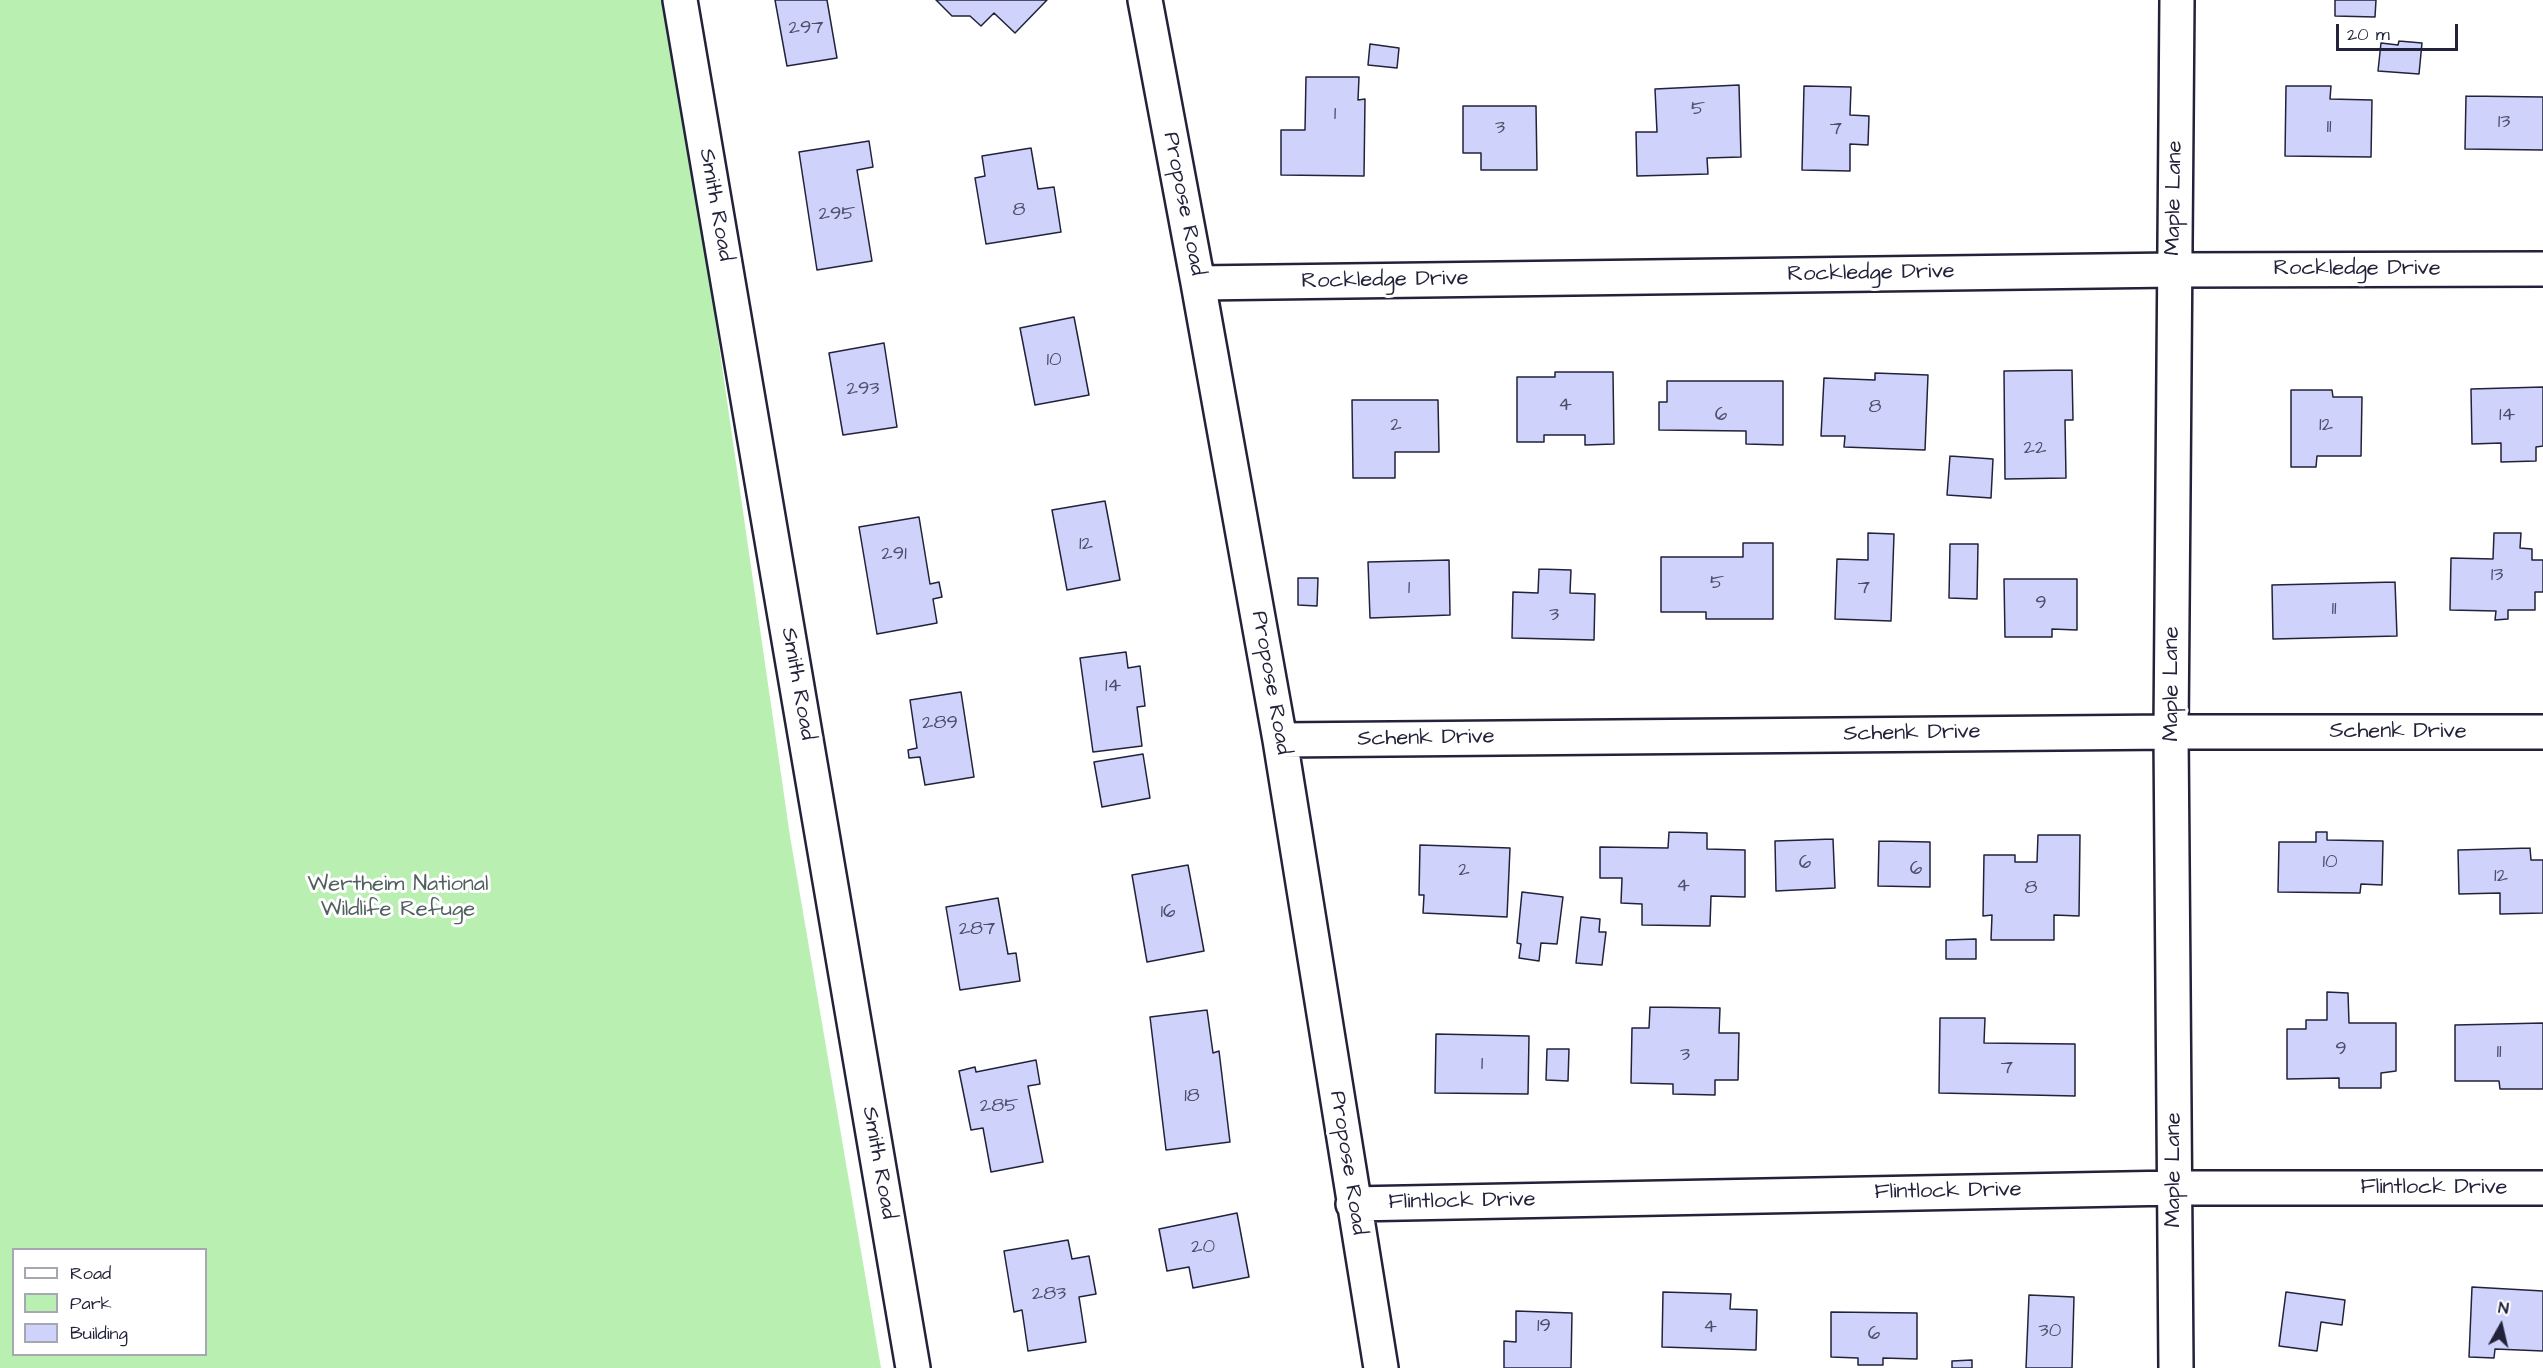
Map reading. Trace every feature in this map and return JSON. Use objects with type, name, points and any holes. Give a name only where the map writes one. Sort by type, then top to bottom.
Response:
[{"type":"street","name":"Smith Road","points":[[680,0],[913,1368]]},
{"type":"street","name":"Propose Road","points":[[1144,0],[1198,283],[1280,740],[1381,1368]]},
{"type":"street","name":"Maple Lane","points":[[2176,1368],[2171,732],[2177,0]]},
{"type":"street","name":"Rockledge Drive","points":[[1198,283],[2174,270],[2543,269]]},
{"type":"street","name":"Schenk Drive","points":[[1280,740],[2171,732],[2543,732]]},
{"type":"street","name":"Flintlock Drive","points":[[1353,1204],[2174,1188],[2543,1188]]},
{"type":"green space","name":"Wertheim National Wildlife Refuge","points":[[0,0],[669,0],[790,836],[881,1368],[0,1368]]},
{"type":"building","points":[[775,0],[827,0],[837,58],[787,66]]},
{"type":"building","points":[[936,0],[1047,0],[1015,33],[994,13],[981,26],[970,16],[952,16]]},
{"type":"building","points":[[2335,0],[2376,0],[2375,17],[2335,16]]},
{"type":"building","points":[[2399,41],[2422,43],[2419,74],[2378,71],[2381,43],[2398,45]]},
{"type":"building","points":[[1370,44],[1399,48],[1397,68],[1368,65]]},
{"type":"building","points":[[1306,77],[1359,77],[1358,100],[1365,99],[1364,176],[1281,175],[1281,130],[1305,130]]},
{"type":"building","points":[[1739,85],[1741,157],[1707,158],[1708,174],[1637,176],[1636,132],[1657,132],[1655,89]]},
{"type":"building","points":[[1804,86],[1851,87],[1850,115],[1869,116],[1868,145],[1850,144],[1850,171],[1802,170]]},
{"type":"building","points":[[2286,86],[2331,86],[2330,99],[2372,100],[2371,157],[2285,156]]},
{"type":"building","points":[[2466,96],[2543,97],[2543,150],[2465,149]]},
{"type":"building","points":[[1463,106],[1536,106],[1537,170],[1481,170],[1481,153],[1463,153]]},
{"type":"building","points":[[869,141],[873,167],[857,170],[872,261],[817,270],[799,152]]},
{"type":"building","points":[[1031,148],[1038,189],[1054,187],[1061,232],[986,244],[975,178],[985,176],[982,156]]},
{"type":"building","points":[[1074,317],[1089,395],[1035,405],[1020,328]]},
{"type":"building","points":[[884,343],[897,427],[843,435],[829,353]]},
{"type":"building","points":[[2072,370],[2073,420],[2065,420],[2066,478],[2005,479],[2004,371]]},
{"type":"building","points":[[1555,372],[1613,372],[1614,444],[1585,445],[1585,435],[1544,435],[1544,442],[1517,442],[1517,377],[1555,377]]},
{"type":"building","points":[[1875,373],[1928,375],[1925,450],[1844,447],[1845,436],[1821,436],[1824,378],[1875,380]]},
{"type":"building","points":[[1667,381],[1783,381],[1783,445],[1746,444],[1746,431],[1659,430],[1659,402],[1667,402]]},
{"type":"building","points":[[2543,387],[2543,446],[2536,447],[2536,461],[2501,462],[2501,443],[2472,444],[2471,389]]},
{"type":"building","points":[[2291,390],[2332,390],[2333,397],[2362,397],[2361,456],[2317,456],[2316,467],[2291,467]]},
{"type":"building","points":[[1352,400],[1438,400],[1439,452],[1395,452],[1395,478],[1353,478]]},
{"type":"building","points":[[1950,456],[1993,459],[1991,498],[1947,495]]},
{"type":"building","points":[[1105,501],[1120,580],[1067,590],[1052,510]]},
{"type":"building","points":[[919,517],[930,584],[939,582],[942,597],[933,599],[937,623],[877,634],[859,527]]},
{"type":"building","points":[[1868,533],[1894,534],[1891,621],[1835,619],[1837,559],[1868,560]]},
{"type":"building","points":[[2494,533],[2521,533],[2520,548],[2532,549],[2532,560],[2543,560],[2543,592],[2535,592],[2535,610],[2508,610],[2508,619],[2495,620],[2496,611],[2450,610],[2451,558],[2493,559]]},
{"type":"building","points":[[1743,543],[1773,543],[1773,619],[1706,619],[1706,612],[1661,612],[1661,557],[1743,557]]},
{"type":"building","points":[[1950,544],[1978,544],[1977,599],[1949,598]]},
{"type":"building","points":[[1449,560],[1450,615],[1370,618],[1368,562]]},
{"type":"building","points":[[1539,569],[1571,570],[1570,593],[1595,594],[1594,640],[1512,638],[1513,592],[1538,593]]},
{"type":"building","points":[[1298,578],[1318,578],[1317,606],[1298,605]]},
{"type":"building","points":[[2004,579],[2077,579],[2077,630],[2052,629],[2052,637],[2005,637]]},
{"type":"building","points":[[2395,582],[2397,636],[2273,639],[2272,585]]},
{"type":"building","points":[[1126,652],[1128,668],[1140,666],[1145,706],[1137,707],[1142,746],[1093,752],[1080,658]]},
{"type":"building","points":[[961,692],[974,777],[925,785],[920,757],[909,758],[908,750],[917,748],[910,700]]},
{"type":"building","points":[[1143,754],[1150,798],[1102,807],[1094,762]]},
{"type":"building","points":[[1669,832],[1707,833],[1707,849],[1745,850],[1745,897],[1711,896],[1710,926],[1642,925],[1642,904],[1621,903],[1622,878],[1600,878],[1600,847],[1668,848]]},
{"type":"building","points":[[2316,832],[2327,832],[2327,840],[2383,841],[2382,885],[2361,884],[2360,893],[2278,892],[2279,842],[2316,842]]},
{"type":"building","points":[[2038,835],[2080,835],[2079,916],[2054,915],[2054,940],[1991,940],[1992,915],[1983,916],[1984,855],[2015,855],[2015,862],[2037,862]]},
{"type":"building","points":[[1833,839],[1835,888],[1776,891],[1775,841]]},
{"type":"building","points":[[1879,841],[1930,842],[1930,887],[1878,886]]},
{"type":"building","points":[[1420,845],[1510,848],[1507,917],[1423,913],[1424,895],[1419,895]]},
{"type":"building","points":[[2530,848],[2531,860],[2543,860],[2543,913],[2500,914],[2500,893],[2459,894],[2458,850]]},
{"type":"building","points":[[1188,865],[1204,951],[1147,962],[1132,875]]},
{"type":"building","points":[[1522,892],[1563,897],[1557,944],[1541,943],[1539,961],[1519,958],[1521,944],[1517,943]]},
{"type":"building","points":[[998,898],[1008,954],[1016,953],[1020,981],[960,990],[946,907]]},
{"type":"building","points":[[1581,917],[1600,919],[1599,932],[1606,932],[1602,965],[1576,963]]},
{"type":"building","points":[[1976,939],[1976,959],[1946,959],[1946,940]]},
{"type":"building","points":[[2327,992],[2348,993],[2349,1023],[2396,1023],[2396,1071],[2381,1073],[2381,1088],[2339,1088],[2339,1078],[2287,1079],[2287,1029],[2306,1029],[2306,1020],[2327,1020]]},
{"type":"building","points":[[1650,1007],[1720,1008],[1719,1033],[1739,1033],[1738,1080],[1715,1080],[1715,1095],[1673,1094],[1673,1084],[1631,1083],[1632,1028],[1649,1028]]},
{"type":"building","points":[[1207,1010],[1213,1053],[1219,1051],[1230,1142],[1166,1150],[1150,1017]]},
{"type":"building","points":[[1940,1018],[1985,1018],[1984,1043],[2075,1044],[2075,1096],[1939,1093]]},
{"type":"building","points":[[2543,1023],[2543,1089],[2500,1089],[2499,1081],[2455,1081],[2455,1025]]},
{"type":"building","points":[[1436,1034],[1529,1036],[1528,1094],[1435,1093]]},
{"type":"building","points":[[1547,1049],[1569,1049],[1568,1081],[1546,1080]]},
{"type":"building","points":[[1036,1060],[1040,1084],[1028,1086],[1043,1162],[991,1172],[983,1128],[971,1130],[959,1071],[975,1067],[976,1072]]},
{"type":"building","points":[[1237,1213],[1249,1277],[1193,1288],[1189,1267],[1167,1271],[1159,1229]]},
{"type":"building","points":[[1068,1240],[1072,1259],[1089,1256],[1096,1294],[1079,1297],[1086,1342],[1028,1351],[1022,1310],[1014,1312],[1004,1251]]},
{"type":"building","points":[[2472,1287],[2543,1291],[2543,1351],[2495,1349],[2494,1358],[2469,1357]]},
{"type":"building","points":[[1663,1292],[1731,1294],[1730,1309],[1757,1310],[1756,1350],[1662,1347]]},
{"type":"building","points":[[2286,1292],[2345,1300],[2342,1325],[2321,1322],[2317,1351],[2279,1346]]},
{"type":"building","points":[[2029,1295],[2074,1297],[2072,1368],[2026,1368]]},
{"type":"building","points":[[1516,1311],[1572,1313],[1571,1368],[1504,1368],[1504,1341],[1516,1342]]},
{"type":"building","points":[[1831,1312],[1917,1313],[1917,1359],[1883,1358],[1883,1365],[1858,1365],[1858,1358],[1831,1357]]},
{"type":"building","points":[[1972,1360],[1972,1368],[1952,1368],[1952,1361]]}]
